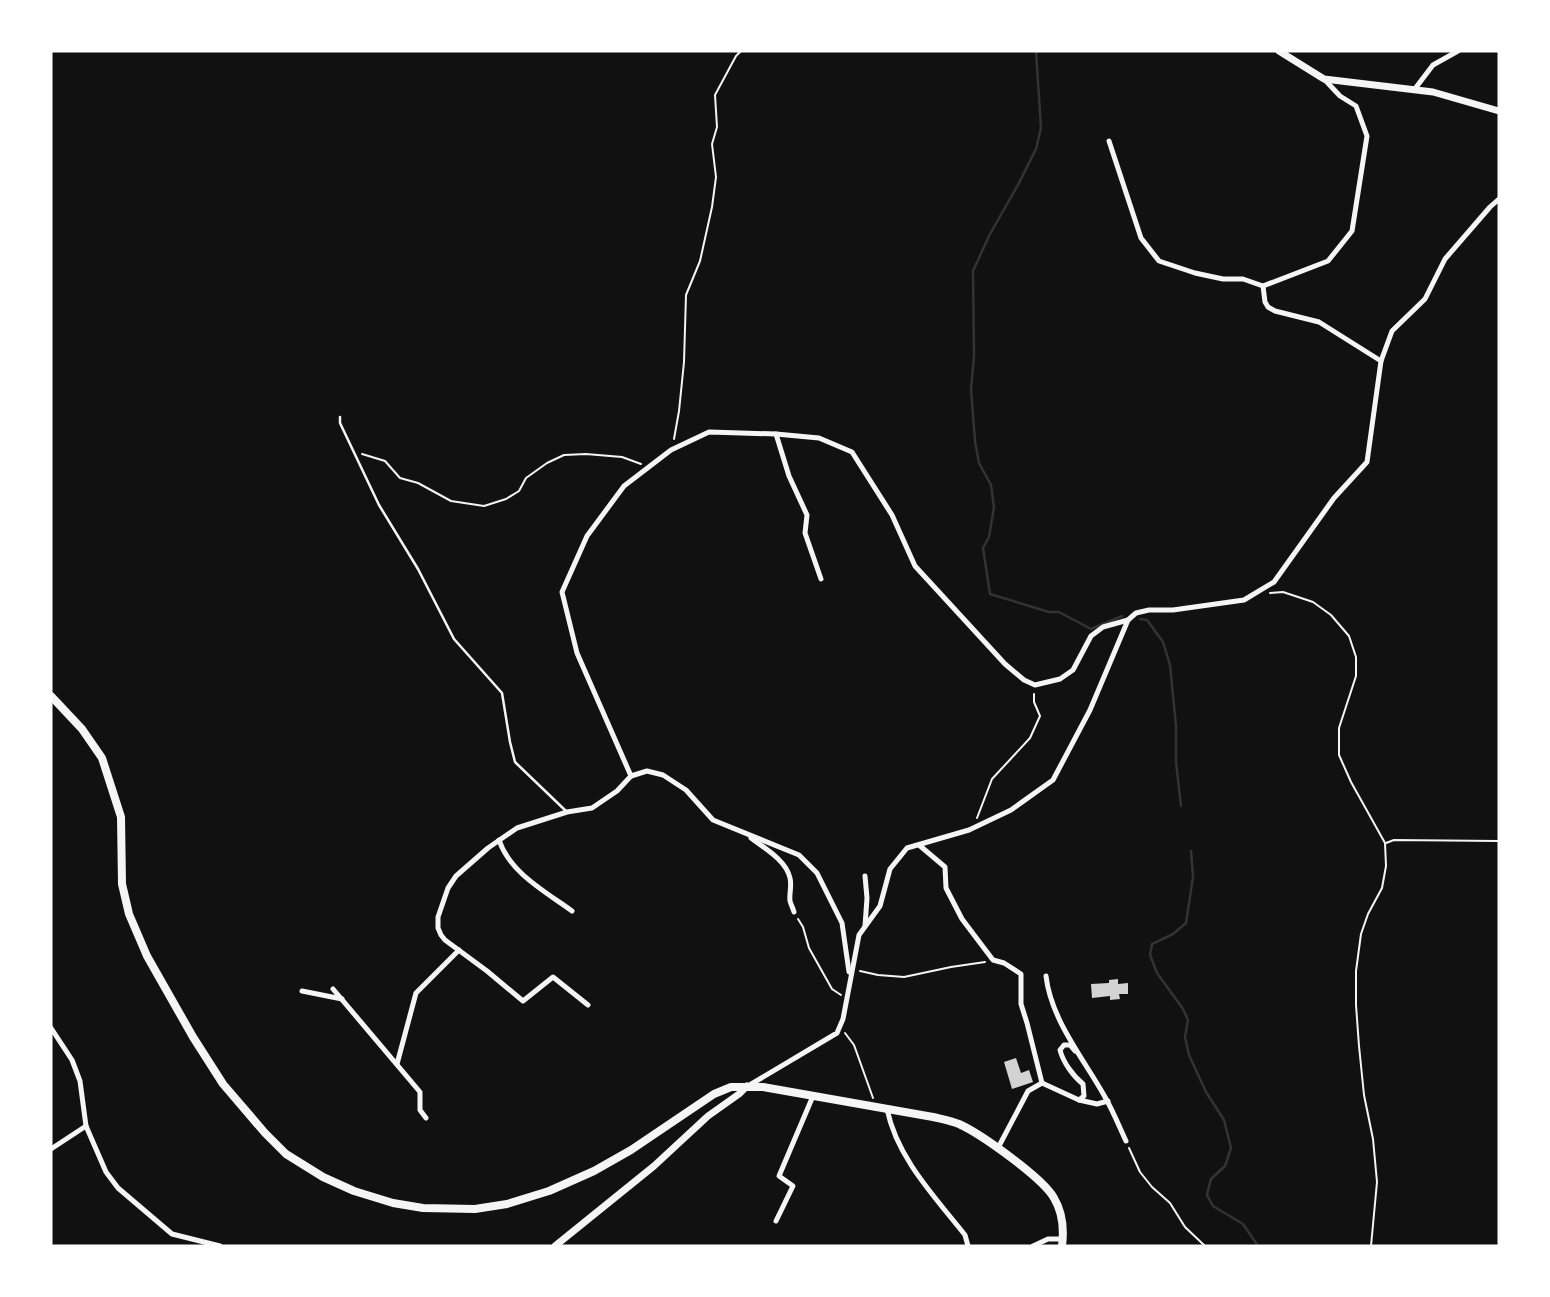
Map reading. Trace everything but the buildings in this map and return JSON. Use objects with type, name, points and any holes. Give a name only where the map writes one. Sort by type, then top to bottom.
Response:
[{"type":"main road","points":[[51,696],[82,729],[102,758],[121,817],[122,884],[129,914],[153,968],[223,1084],[286,1154],[323,1177],[354,1191],[393,1203],[423,1208],[475,1209],[507,1204],[549,1191],[594,1171],[631,1150],[714,1094],[731,1087],[763,1087],[933,1117],[957,1123],[973,1131],[1046,1186],[1054,1197],[1063,1222],[1063,1243]]},
{"type":"street","points":[[1109,141],[1141,237],[1159,261],[1195,273],[1223,279],[1243,279],[1263,286],[1328,261],[1352,231],[1367,136],[1356,106],[1340,96],[1324,79],[1279,51]]},
{"type":"street","points":[[1414,90],[1433,65],[1458,51]]},
{"type":"street","points":[[1324,79],[1433,92],[1499,111]]},
{"type":"street","points":[[555,1246],[747,1086],[837,1032],[843,1020],[859,935],[880,906],[890,869],[907,848],[969,830],[1012,810],[1053,780],[1090,710],[1128,620],[1136,613],[1149,610],[1173,610],[1244,600],[1274,582],[1334,498],[1367,462],[1381,361],[1392,331],[1425,299],[1445,259],[1499,199]]},
{"type":"street","points":[[1263,286],[1265,302],[1275,312],[1319,322],[1381,361]]},
{"type":"street","points":[[631,776],[577,653],[562,592],[587,536],[624,486],[671,450],[709,432],[776,433],[818,438],[852,452],[892,515],[915,566],[1006,664],[1024,680],[1035,685],[1060,679],[1073,670],[1091,636],[1103,626],[1128,620]]},
{"type":"street","points":[[776,433],[789,476],[807,515],[805,534],[821,579]]},
{"type":"street","points":[[588,1005],[553,977],[523,1001],[445,940],[438,928],[438,917],[448,887],[456,876],[499,840],[517,828],[567,812],[592,808],[617,791],[631,776],[647,771],[663,775],[686,790],[713,820],[799,855],[817,873],[842,923],[850,978]]},
{"type":"street","points":[[745,834],[771,852],[788,873],[791,880],[790,901],[794,912]]},
{"type":"street","points":[[499,840],[501,847],[525,877],[572,911]]},
{"type":"street","points":[[919,845],[945,867],[946,888],[962,919],[993,960],[1004,962],[1021,974],[1021,1004],[1042,1083]]},
{"type":"street","points":[[865,876],[865,926]]},
{"type":"street","points":[[397,1065],[416,993],[458,950]]},
{"type":"street","points":[[1046,976],[1052,1002],[1063,1027],[1108,1101],[1126,1141]]},
{"type":"street","points":[[333,989],[420,1092],[420,1110],[426,1118]]},
{"type":"street","points":[[302,991],[342,999]]},
{"type":"street","points":[[51,1028],[72,1060],[80,1081],[86,1126],[106,1171],[118,1188],[172,1234],[220,1246]]},
{"type":"street","points":[[1079,1100],[1084,1096],[1083,1084],[1062,1058],[1060,1050],[1064,1045],[1070,1045],[1084,1061]]},
{"type":"street","points":[[763,1087],[771,1071]]},
{"type":"street","points":[[1042,1083],[1079,1100],[1097,1104],[1108,1101]]},
{"type":"street","points":[[998,1148],[1028,1091],[1042,1083]]},
{"type":"street","points":[[776,1222],[793,1186],[779,1176],[813,1096]]},
{"type":"street","points":[[887,1109],[890,1125],[910,1165],[965,1235],[968,1246]]},
{"type":"street","points":[[51,1149],[86,1126]]},
{"type":"street","points":[[1033,1246],[1048,1239],[1063,1243]]},
{"type":"lane","points":[[340,417],[340,424],[384,515],[418,569],[454,639],[502,693],[515,762],[567,812]]},
{"type":"path","points":[[671,450],[679,411],[686,295],[700,261],[714,197],[716,177],[712,144],[717,127],[715,95],[741,51]]},
{"type":"path","points":[[354,453],[385,461],[400,478],[418,483],[451,501],[484,506],[506,499],[519,491],[526,478],[564,455],[622,457],[651,467]]},
{"type":"path","points":[[1253,594],[1283,592],[1313,602],[1331,615],[1349,636],[1356,657],[1356,676],[1339,728],[1339,755],[1385,843],[1386,866],[1382,888],[1361,934],[1356,971],[1359,1046],[1377,1182],[1371,1246]]},
{"type":"path","points":[[969,830],[980,813],[992,779],[1030,738],[1040,716],[1034,702],[1035,685]]},
{"type":"path","points":[[1385,843],[1394,840],[1499,841]]},
{"type":"path","points":[[794,912],[803,927],[809,948],[832,989],[846,998]]},
{"type":"path","points":[[852,969],[904,977],[993,960]]},
{"type":"path","points":[[839,1028],[848,1034],[854,1045],[877,1108]]},
{"type":"path","points":[[1126,1141],[1140,1172],[1170,1203],[1185,1227],[1205,1246]]},
{"type":"waterway","points":[[1036,51],[1041,128],[1036,149],[973,271],[974,356],[971,389],[975,441],[979,463],[991,485],[994,507],[989,537],[983,548],[990,594],[1049,612],[1059,612],[1091,629],[1122,616]]},
{"type":"waterway","points":[[1140,619],[1147,620],[1163,642],[1170,665],[1181,806]]},
{"type":"waterway","points":[[1191,851],[1193,877],[1186,923],[1173,934],[1152,944],[1150,955],[1157,973],[1188,1020],[1185,1037],[1189,1055],[1206,1092],[1224,1120],[1231,1148],[1225,1166],[1211,1179],[1207,1195],[1213,1206],[1243,1224],[1258,1246]]}]
